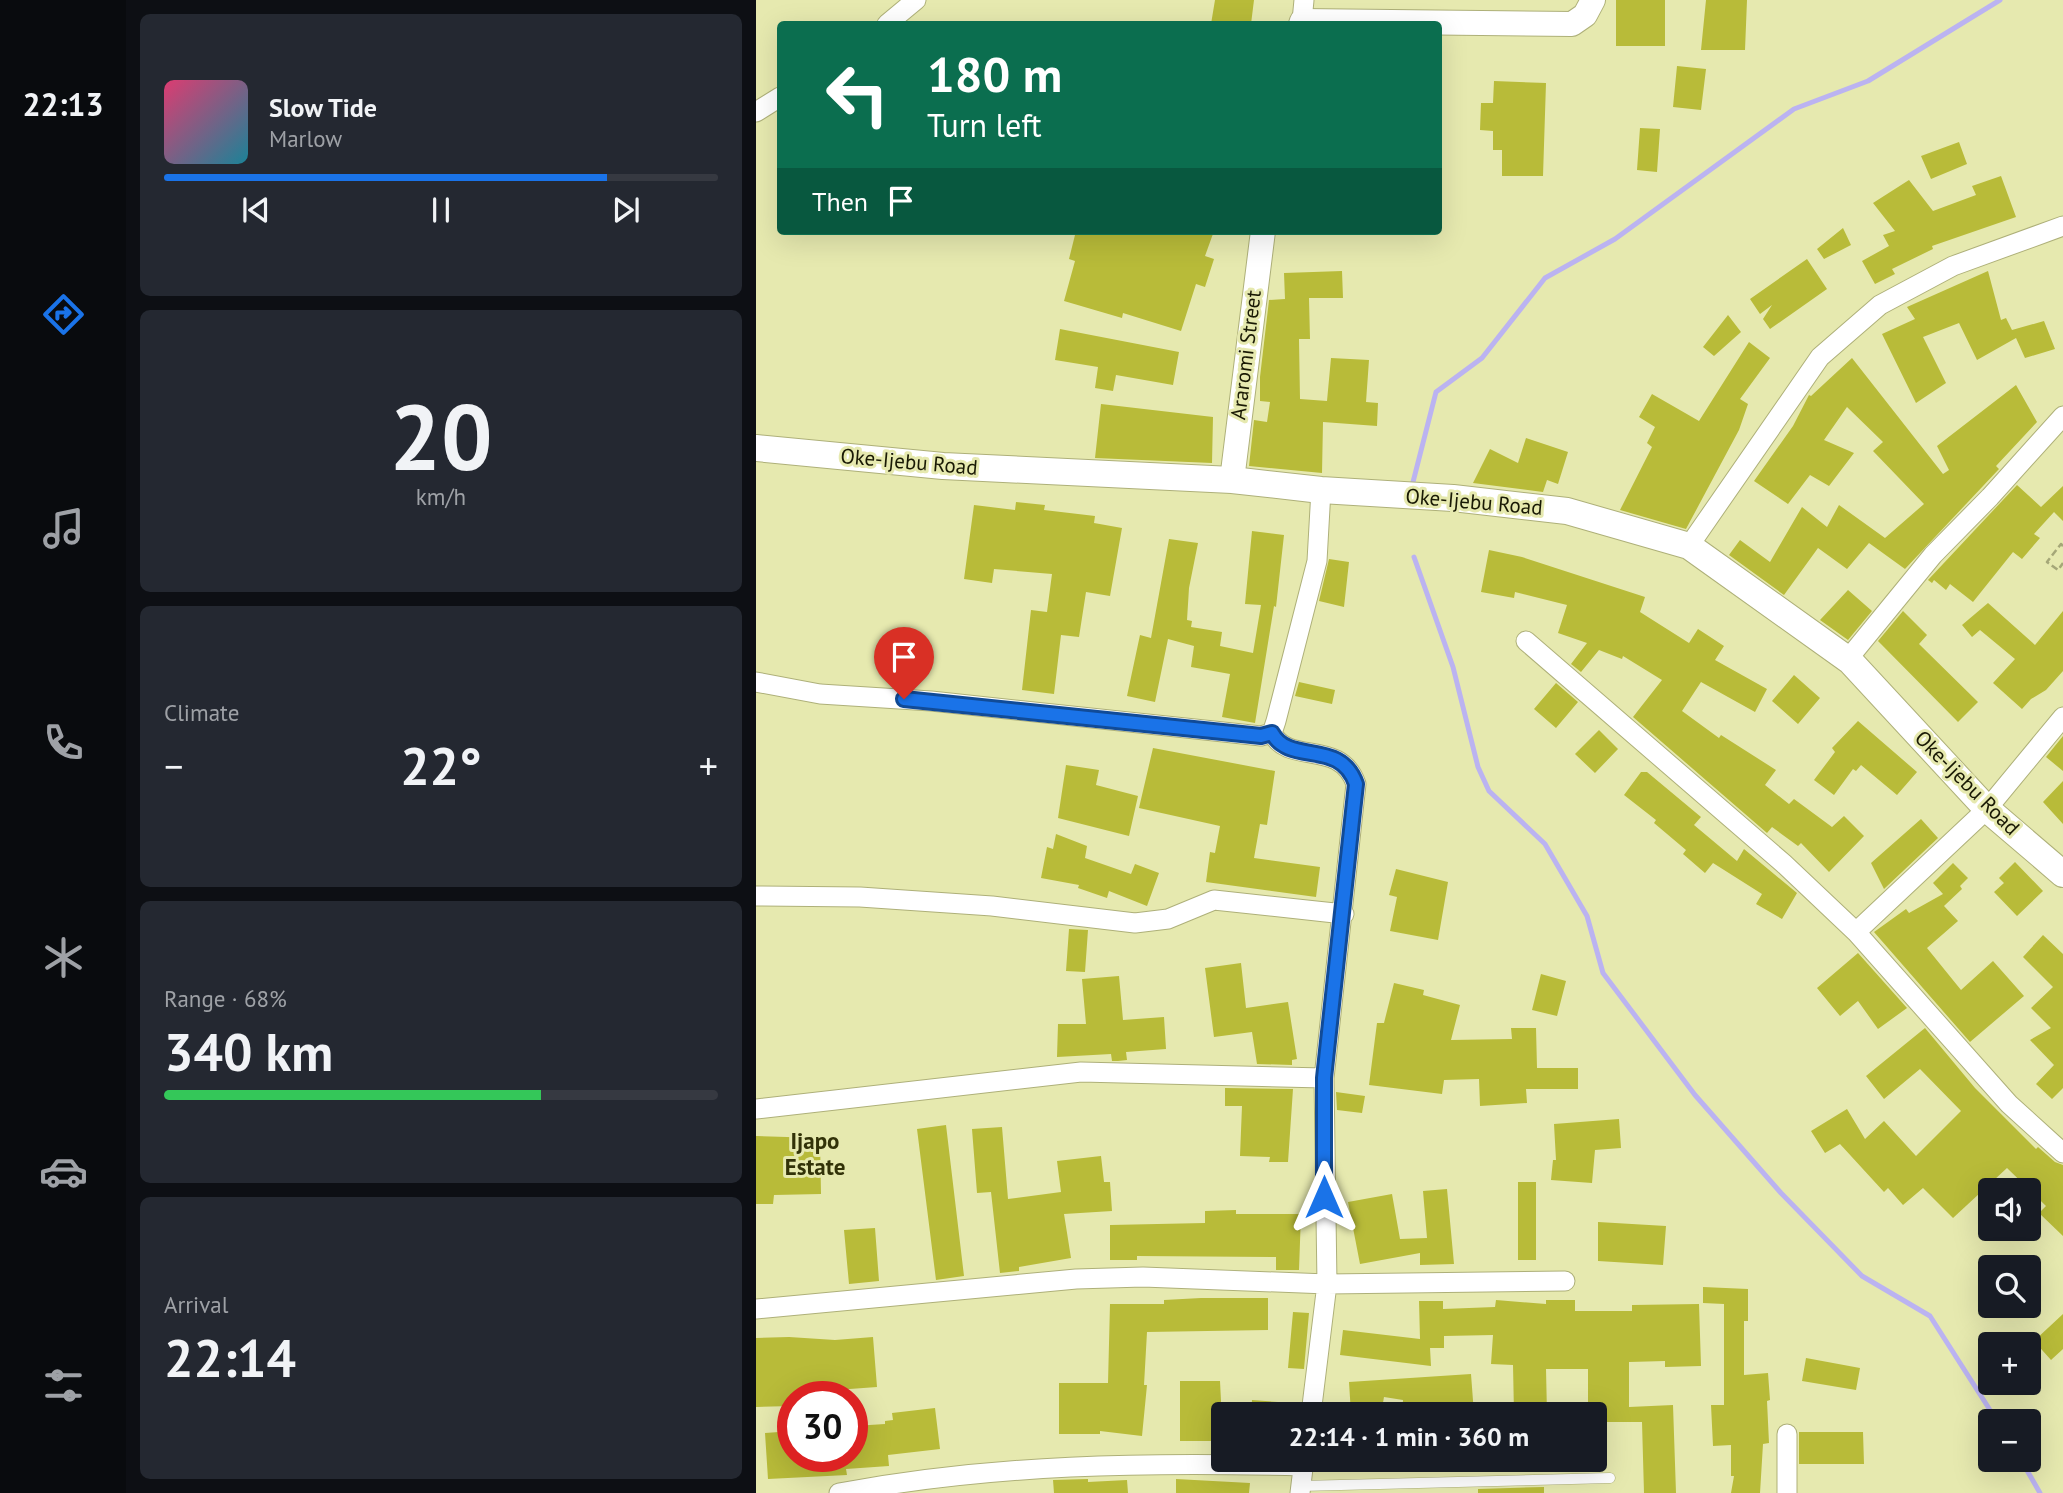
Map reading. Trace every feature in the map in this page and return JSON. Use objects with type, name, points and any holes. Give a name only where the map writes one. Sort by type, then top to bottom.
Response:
[{"type":"main road","name":"Oke-Ijebu Road","points":[[756,448],[943,466],[1232,480],[1321,490],[1453,498],[1567,511],[1689,546],[1850,661],[1987,809],[2063,874]]},
{"type":"street","points":[[891,21],[916,0]]},
{"type":"street","points":[[1302,15],[1572,24],[1585,15],[1593,0]]},
{"type":"street","points":[[756,112],[777,99]]},
{"type":"street","points":[[1689,546],[1820,357],[1880,305],[1953,266],[2063,226]]},
{"type":"street","name":"Araromi Street","points":[[1232,480],[1263,235]]},
{"type":"street","points":[[1850,661],[1933,555],[2063,416]]},
{"type":"street","points":[[1312,1402],[1327,1284],[1324,1078],[1332,990],[1344,914],[1356,784],[1353,774],[1345,765],[1328,755],[1295,750],[1277,742],[1272,733],[1314,573],[1321,490]]},
{"type":"street","points":[[1526,641],[1783,863],[1856,932],[2009,1104],[2063,1153]]},
{"type":"street","points":[[756,682],[820,694],[932,701],[1261,736],[1272,733]]},
{"type":"street","points":[[1856,932],[1987,809],[2063,717]]},
{"type":"street","points":[[756,896],[860,897],[992,906],[1135,923],[1168,919],[1214,900],[1344,914]]},
{"type":"street","points":[[756,1108],[1081,1072],[1324,1078]]},
{"type":"street","points":[[756,1309],[1076,1279],[1143,1277],[1327,1284],[1565,1281]]},
{"type":"street","points":[[1787,1434],[1787,1493]]},
{"type":"street","points":[[839,1493],[913,1479],[993,1470],[1174,1463],[1302,1476]]},
{"type":"lane","points":[[1302,1476],[1610,1478]]},
{"type":"path","points":[[2063,545],[2061,544],[2047,562],[2058,570],[2063,563]]},
{"type":"building","points":[[1215,0],[1254,0],[1251,21],[1212,21]]},
{"type":"building","points":[[1616,0],[1665,0],[1665,46],[1616,46]]},
{"type":"building","points":[[1706,0],[1747,0],[1745,50],[1701,50]]},
{"type":"building","points":[[1677,66],[1706,69],[1701,110],[1673,107]]},
{"type":"building","points":[[1494,81],[1546,83],[1543,176],[1502,176],[1502,150],[1493,150],[1493,131],[1480,130],[1481,103],[1493,103]]},
{"type":"building","points":[[1640,128],[1660,129],[1657,172],[1637,170]]},
{"type":"building","points":[[1959,142],[1967,164],[1931,179],[1921,156]]},
{"type":"building","points":[[2001,176],[2016,217],[1932,246],[1933,249],[1892,269],[1895,274],[1875,284],[1862,261],[1889,246],[1883,235],[1895,231],[1873,203],[1909,180],[1933,211],[1976,195],[1972,186]]},
{"type":"building","points":[[1843,228],[1851,245],[1824,259],[1817,249]]},
{"type":"building","points":[[1075,235],[1213,235],[1205,256],[1214,259],[1205,287],[1196,284],[1181,331],[1123,313],[1122,318],[1064,301],[1075,261],[1069,259]]},
{"type":"building","points":[[1807,259],[1827,289],[1770,329],[1763,319],[1772,305],[1760,314],[1750,299]]},
{"type":"building","points":[[1342,271],[1343,298],[1309,298],[1310,339],[1299,339],[1300,399],[1327,401],[1331,358],[1369,360],[1366,402],[1378,403],[1377,426],[1323,422],[1322,473],[1249,466],[1254,420],[1267,422],[1270,402],[1260,401],[1260,377],[1269,300],[1285,299],[1284,273]]},
{"type":"building","points":[[1988,271],[2001,320],[2006,318],[2012,330],[2044,321],[2055,349],[2025,358],[2016,338],[1977,360],[1959,323],[1923,337],[1946,383],[1916,403],[1882,334],[1915,319],[1907,307]]},
{"type":"building","points":[[1728,315],[1741,332],[1714,356],[1703,347]]},
{"type":"building","points":[[1060,329],[1179,352],[1173,385],[1116,375],[1113,391],[1095,388],[1098,367],[1055,360]]},
{"type":"building","points":[[1749,342],[1770,358],[1740,399],[1748,404],[1739,430],[1686,529],[1620,510],[1652,447],[1647,443],[1655,427],[1639,417],[1652,394],[1699,421]]},
{"type":"building","points":[[1852,358],[1943,474],[1949,470],[1937,446],[2016,385],[2037,422],[1996,466],[1999,469],[1905,569],[1869,543],[1847,569],[1818,548],[1784,595],[1729,555],[1740,540],[1770,562],[1802,507],[1827,527],[1839,505],[1885,538],[1924,504],[1873,451],[1883,442],[1847,407],[1824,440],[1854,453],[1829,486],[1810,475],[1788,504],[1754,481],[1793,426],[1809,395]]},
{"type":"building","points":[[1101,404],[1213,417],[1212,463],[1095,458]]},
{"type":"building","points":[[1526,438],[1568,452],[1558,484],[1547,480],[1543,492],[1473,483],[1490,449],[1518,463]]},
{"type":"building","points":[[2017,485],[2041,507],[2063,486],[2063,521],[2054,512],[2034,534],[2040,538],[2022,559],[2013,552],[1973,602],[1950,584],[1946,590],[1934,580],[1932,583],[1928,580]]},
{"type":"building","points":[[1016,502],[1045,505],[1044,510],[1095,516],[1094,523],[1122,528],[1110,596],[1086,592],[1079,637],[1061,635],[1054,694],[1022,690],[1031,610],[1047,612],[1052,574],[994,569],[992,583],[964,579],[974,505],[1015,510]]},
{"type":"building","points":[[1252,531],[1284,535],[1276,607],[1274,606],[1255,723],[1222,717],[1230,674],[1191,667],[1194,646],[1168,639],[1155,702],[1127,696],[1140,635],[1151,638],[1169,539],[1198,543],[1189,588],[1187,620],[1192,621],[1191,627],[1222,632],[1220,646],[1253,653],[1261,605],[1245,604]]},
{"type":"building","points":[[1489,550],[1522,557],[1645,597],[1640,612],[1689,643],[1698,629],[1724,646],[1715,660],[1767,689],[1755,712],[1701,682],[1682,711],[1719,738],[1721,735],[1776,770],[1765,785],[1789,804],[1794,799],[1832,827],[1844,816],[1864,836],[1829,872],[1801,843],[1798,846],[1772,827],[1767,833],[1633,717],[1662,680],[1623,656],[1622,659],[1599,650],[1581,672],[1571,664],[1587,643],[1558,633],[1567,605],[1515,592],[1514,598],[1481,592]]},
{"type":"building","points":[[1329,559],[1349,562],[1344,607],[1319,601]]},
{"type":"building","points":[[1848,590],[1872,611],[1848,640],[1820,620]]},
{"type":"building","points":[[1988,603],[2035,645],[2063,611],[2063,671],[2046,690],[2031,699],[2022,709],[1993,683],[2015,659],[1980,630],[1972,637],[1962,625]]},
{"type":"building","points":[[1903,611],[1927,635],[1919,644],[1978,702],[1958,722],[1878,641]]},
{"type":"building","points":[[1794,675],[1820,698],[1798,724],[1772,701]]},
{"type":"building","points":[[1299,682],[1335,690],[1332,704],[1295,696]]},
{"type":"building","points":[[1556,683],[1578,702],[1556,728],[1534,709]]},
{"type":"building","points":[[1858,721],[1917,772],[1897,795],[1861,765],[1856,771],[1853,769],[1834,795],[1814,780],[1835,752],[1832,748]]},
{"type":"building","points":[[1599,730],[1618,749],[1595,773],[1575,754]]},
{"type":"building","points":[[2063,736],[2063,771],[2046,757]]},
{"type":"building","points":[[1153,748],[1275,771],[1267,825],[1260,824],[1254,858],[1320,867],[1316,897],[1206,882],[1210,852],[1215,853],[1220,826],[1139,808]]},
{"type":"building","points":[[1066,765],[1099,770],[1096,785],[1138,796],[1129,836],[1058,818]]},
{"type":"building","points":[[1641,772],[1647,772],[1701,817],[1694,825],[1737,861],[1744,849],[1797,893],[1782,919],[1756,904],[1762,894],[1713,863],[1705,873],[1683,854],[1686,850],[1654,823],[1656,820],[1624,795]]},
{"type":"building","points":[[2063,781],[2063,824],[2043,802]]},
{"type":"building","points":[[1921,819],[1938,838],[1884,889],[1871,863]]},
{"type":"building","points":[[1056,834],[1087,846],[1085,858],[1131,874],[1135,864],[1159,873],[1147,906],[1109,891],[1107,898],[1078,888],[1079,885],[1041,878],[1047,847],[1053,849]]},
{"type":"building","points":[[2015,862],[2043,891],[2017,916],[1994,892],[2004,883],[1999,878]]},
{"type":"building","points":[[1953,863],[1968,878],[1960,886],[1962,889],[1944,906],[1958,921],[1927,948],[1961,990],[1993,961],[2024,996],[1970,1042],[1874,932],[1906,909],[1909,913],[1943,894],[1933,883]]},
{"type":"building","points":[[1396,869],[1448,882],[1438,940],[1390,931],[1397,897],[1389,895]]},
{"type":"building","points":[[1069,929],[1088,930],[1085,972],[1066,971]]},
{"type":"building","points":[[2043,935],[2063,954],[2063,1088],[2052,1099],[2036,1084],[2054,1065],[2030,1040],[2051,1028],[2031,1008],[2053,987],[2023,957]]},
{"type":"building","points":[[1858,953],[1907,1008],[1878,1029],[1858,1001],[1840,1016],[1817,988]]},
{"type":"building","points":[[1241,963],[1246,1008],[1288,1002],[1297,1059],[1292,1060],[1292,1065],[1257,1064],[1252,1032],[1214,1037],[1205,968]]},
{"type":"building","points":[[1541,974],[1566,981],[1557,1016],[1532,1010]]},
{"type":"building","points":[[1119,976],[1123,1020],[1164,1017],[1166,1049],[1126,1052],[1127,1060],[1118,1061],[1112,1061],[1111,1054],[1057,1057],[1058,1024],[1086,1024],[1082,979]]},
{"type":"building","points":[[1394,983],[1424,990],[1423,995],[1460,1005],[1451,1040],[1512,1039],[1511,1028],[1536,1028],[1537,1068],[1578,1068],[1578,1089],[1526,1089],[1527,1103],[1480,1106],[1479,1079],[1444,1080],[1442,1094],[1369,1085],[1377,1023],[1384,1023]]},
{"type":"building","points":[[1925,1028],[1975,1088],[2036,1149],[2038,1147],[2055,1162],[2063,1165],[2063,1236],[2041,1215],[2046,1206],[2041,1201],[2041,1178],[2017,1178],[2007,1168],[1996,1178],[1978,1178],[1978,1195],[1953,1218],[1923,1188],[1903,1205],[1888,1188],[1884,1192],[1840,1144],[1825,1153],[1811,1131],[1847,1109],[1865,1139],[1884,1121],[1916,1156],[1961,1111],[1920,1069],[1884,1099],[1866,1076]]},
{"type":"building","points":[[1225,1088],[1293,1089],[1288,1162],[1269,1162],[1270,1157],[1240,1156],[1242,1106],[1225,1106]]},
{"type":"building","points":[[1336,1092],[1365,1096],[1362,1113],[1337,1110]]},
{"type":"building","points":[[1619,1119],[1621,1148],[1595,1150],[1592,1183],[1551,1180],[1553,1160],[1556,1160],[1554,1124]]},
{"type":"building","points":[[946,1125],[964,1276],[936,1280],[917,1129]]},
{"type":"building","points":[[1002,1127],[1008,1199],[1061,1192],[1057,1161],[1101,1156],[1104,1182],[1110,1182],[1112,1211],[1064,1214],[1071,1258],[1000,1273],[991,1192],[977,1193],[972,1129]]},
{"type":"building","points":[[756,1136],[820,1138],[821,1194],[774,1195],[773,1204],[756,1204]]},
{"type":"building","points":[[1518,1182],[1536,1182],[1536,1260],[1518,1260]]},
{"type":"building","points":[[1447,1189],[1454,1264],[1420,1265],[1420,1253],[1360,1264],[1348,1202],[1392,1194],[1400,1239],[1427,1238],[1423,1191]]},
{"type":"building","points":[[1236,1210],[1236,1214],[1301,1214],[1299,1270],[1276,1270],[1276,1257],[1137,1256],[1137,1260],[1110,1260],[1110,1225],[1205,1223],[1205,1211]]},
{"type":"building","points":[[1598,1222],[1666,1226],[1663,1265],[1598,1261]]},
{"type":"building","points":[[875,1228],[879,1281],[849,1284],[844,1230]]},
{"type":"building","points":[[1703,1287],[1748,1289],[1748,1321],[1744,1321],[1744,1375],[1768,1373],[1770,1400],[1767,1401],[1769,1443],[1763,1444],[1760,1493],[1731,1493],[1734,1476],[1731,1476],[1731,1445],[1713,1446],[1711,1405],[1724,1405],[1724,1304],[1703,1303]]},
{"type":"building","points":[[1268,1298],[1268,1330],[1147,1332],[1144,1385],[1147,1385],[1142,1436],[1100,1431],[1100,1434],[1059,1434],[1059,1383],[1108,1383],[1110,1304],[1164,1304],[1164,1300]]},
{"type":"building","points":[[1496,1300],[1546,1304],[1546,1300],[1575,1300],[1575,1311],[1632,1311],[1632,1305],[1699,1304],[1701,1366],[1665,1367],[1665,1361],[1629,1362],[1629,1407],[1673,1405],[1676,1493],[1644,1493],[1642,1422],[1607,1422],[1607,1402],[1588,1402],[1588,1369],[1546,1369],[1547,1402],[1514,1402],[1513,1365],[1491,1364],[1493,1335],[1444,1336],[1444,1348],[1430,1348],[1431,1366],[1340,1355],[1343,1330],[1420,1339],[1419,1301],[1443,1301],[1443,1309],[1495,1307]]},
{"type":"building","points":[[1293,1312],[1309,1313],[1304,1369],[1288,1368]]},
{"type":"building","points":[[2063,1314],[2063,1349],[2051,1360],[2041,1349],[2041,1334]]},
{"type":"building","points":[[873,1337],[877,1387],[868,1388],[868,1381],[777,1381],[777,1406],[756,1407],[756,1338],[835,1340]]},
{"type":"building","points":[[1806,1358],[1860,1368],[1856,1390],[1802,1381]]},
{"type":"building","points":[[1471,1374],[1473,1402],[1403,1402],[1384,1397],[1383,1402],[1350,1402],[1349,1382]]},
{"type":"building","points":[[1180,1381],[1220,1381],[1221,1402],[1211,1402],[1211,1441],[1180,1441]]},
{"type":"building","points":[[935,1408],[940,1449],[888,1455],[889,1466],[868,1467],[868,1425],[885,1424],[885,1421],[893,1420],[892,1413]]},
{"type":"building","points":[[777,1432],[777,1472],[846,1472],[847,1475],[768,1479],[765,1433]]},
{"type":"building","points":[[1799,1432],[1863,1432],[1864,1464],[1799,1464]]},
{"type":"building","points":[[1088,1479],[1088,1482],[1127,1480],[1128,1493],[1054,1493],[1053,1480]]},
{"type":"building","points":[[1176,1479],[1250,1483],[1249,1493],[1176,1493]]},
{"type":"building","points":[[1544,1487],[1544,1493],[1478,1493],[1478,1489]]},
{"type":"waterway","points":[[1412,486],[1436,392],[1482,358],[1545,278],[1615,239],[1794,109],[1868,81],[2000,0]]},
{"type":"waterway","points":[[1414,557],[1453,667],[1478,767],[1489,791],[1545,844],[1587,916],[1603,973],[1695,1095],[1781,1193],[1862,1276],[1930,1316],[1989,1409]]},
{"type":"waterway","points":[[2028,1472],[2040,1493]]},
{"type":"district","name":"Ijapo Estate","points":[[815,1154]]},
{"type":"route","points":[[904,699],[1261,736],[1272,733],[1277,742],[1295,750],[1328,755],[1345,765],[1353,774],[1356,784],[1344,914],[1332,990],[1324,1078],[1324,1197]]}]
